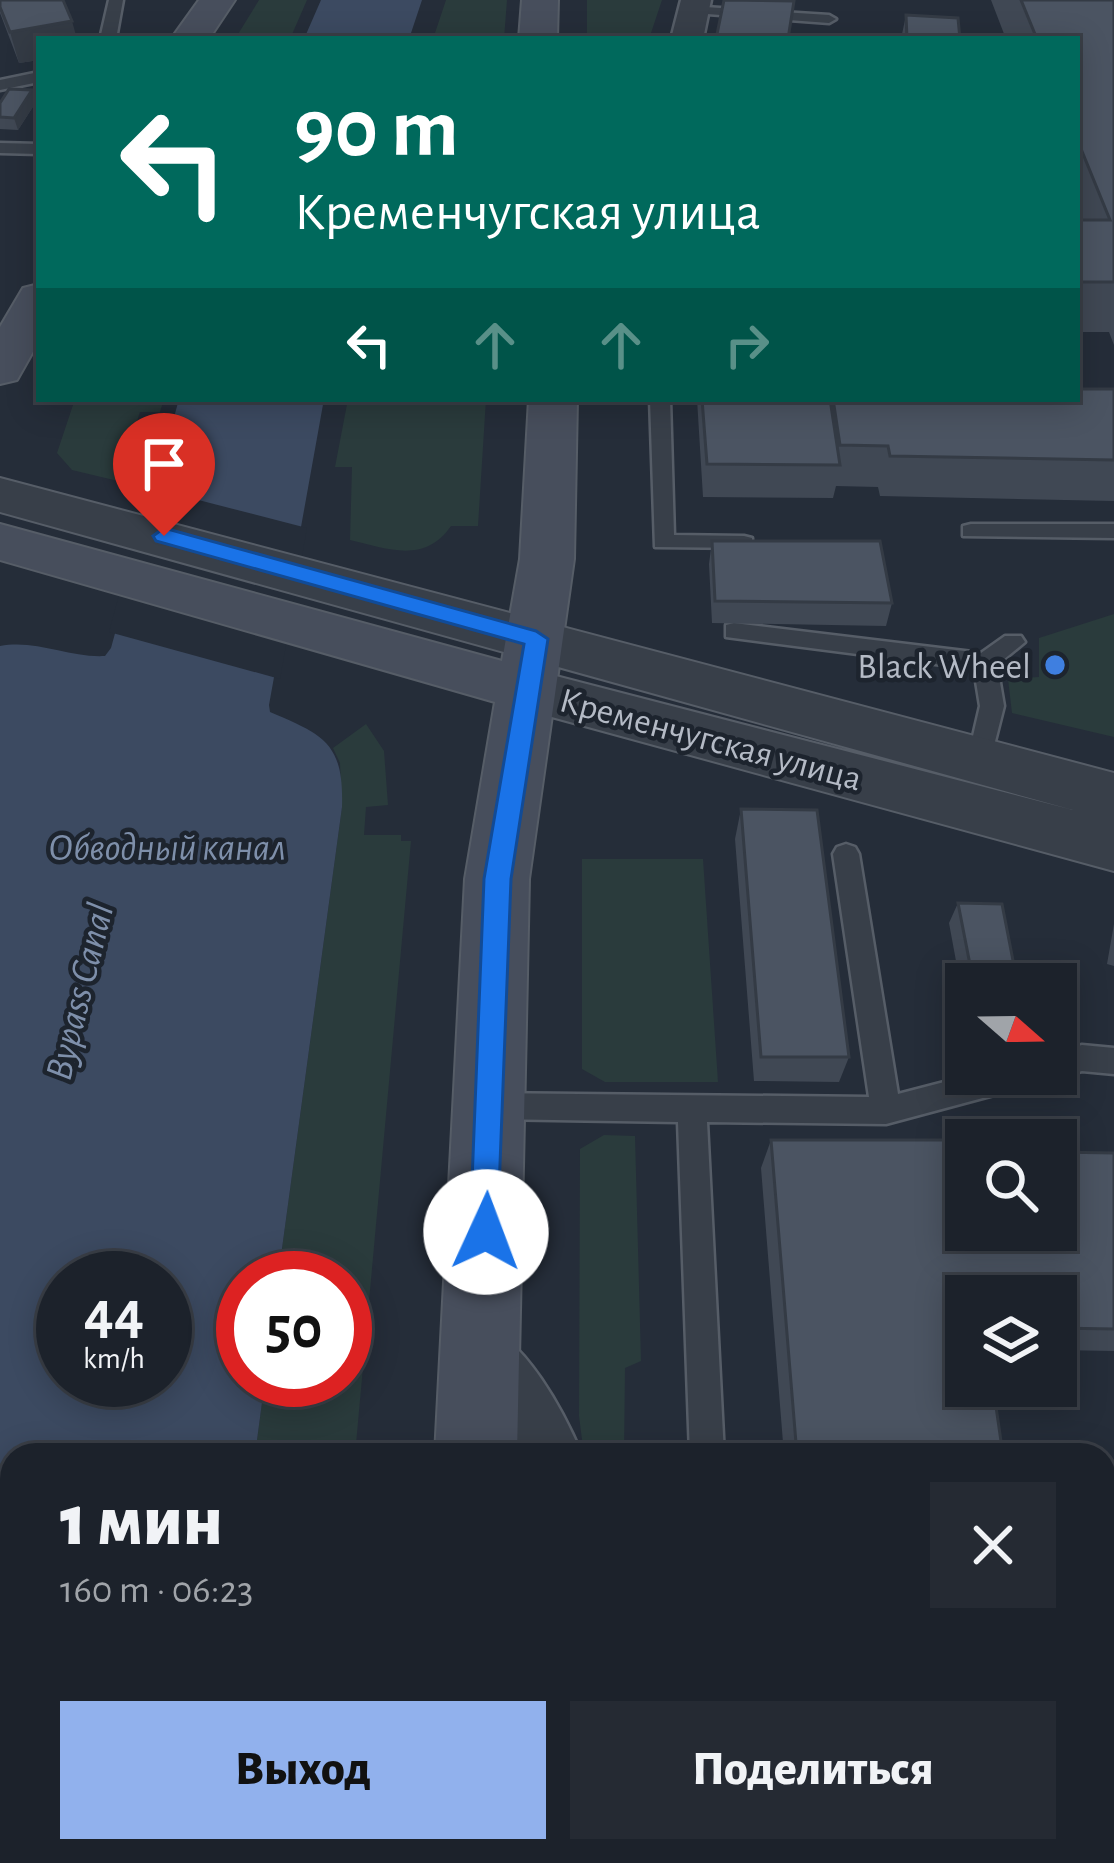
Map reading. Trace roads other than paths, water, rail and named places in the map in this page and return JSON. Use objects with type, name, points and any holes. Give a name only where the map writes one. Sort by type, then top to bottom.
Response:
[{"type":"main road","points":[[192,36],[217,0]]},
{"type":"main road","points":[[538,36],[540,0]]},
{"type":"main road","points":[[0,370],[36,304]]},
{"type":"main road","points":[[477,1443],[497,879],[547,559],[553,402]]},
{"type":"main road","name":"Кременчугская улица","points":[[0,542],[118,548],[531,664]]},
{"type":"street","points":[[0,495],[118,548]]},
{"type":"street","name":"Кременчугская улица","points":[[531,664],[979,762],[1114,797]]},
{"type":"street","name":"Кременчугская улица","points":[[531,664],[1114,846]]},
{"type":"street","points":[[482,1357],[538,1443]]},
{"type":"lane","points":[[109,36],[116,0]]},
{"type":"lane","points":[[827,36],[831,0]]},
{"type":"lane","points":[[693,16],[829,19]]},
{"type":"lane","points":[[0,85],[36,78]]},
{"type":"lane","points":[[0,148],[36,149]]},
{"type":"lane","points":[[660,402],[663,542],[772,544]]},
{"type":"lane","points":[[970,531],[1114,531]]},
{"type":"lane","points":[[734,631],[985,662],[1013,642]]},
{"type":"lane","points":[[979,762],[992,706],[985,662]]},
{"type":"lane","points":[[846,854],[886,1111]]},
{"type":"lane","points":[[1077,1059],[1114,1060]]},
{"type":"lane","points":[[491,1106],[886,1111],[946,1095]]},
{"type":"lane","points":[[692,1109],[706,1443]]},
{"type":"water","points":[[321,0],[422,0],[410,36],[305,36]]},
{"type":"water","name":"Обводный канал","points":[[178,402],[323,402],[269,705],[270,712],[327,744],[339,768],[342,807],[282,1251],[216,1251],[216,1407],[261,1407],[257,1443],[0,1443],[0,646],[27,645],[105,656],[111,648]]},
{"type":"place","name":"Black Wheel","points":[[1055,665]]},
{"type":"water label","name":"Bypass Canal","points":[[78,991]]}]
